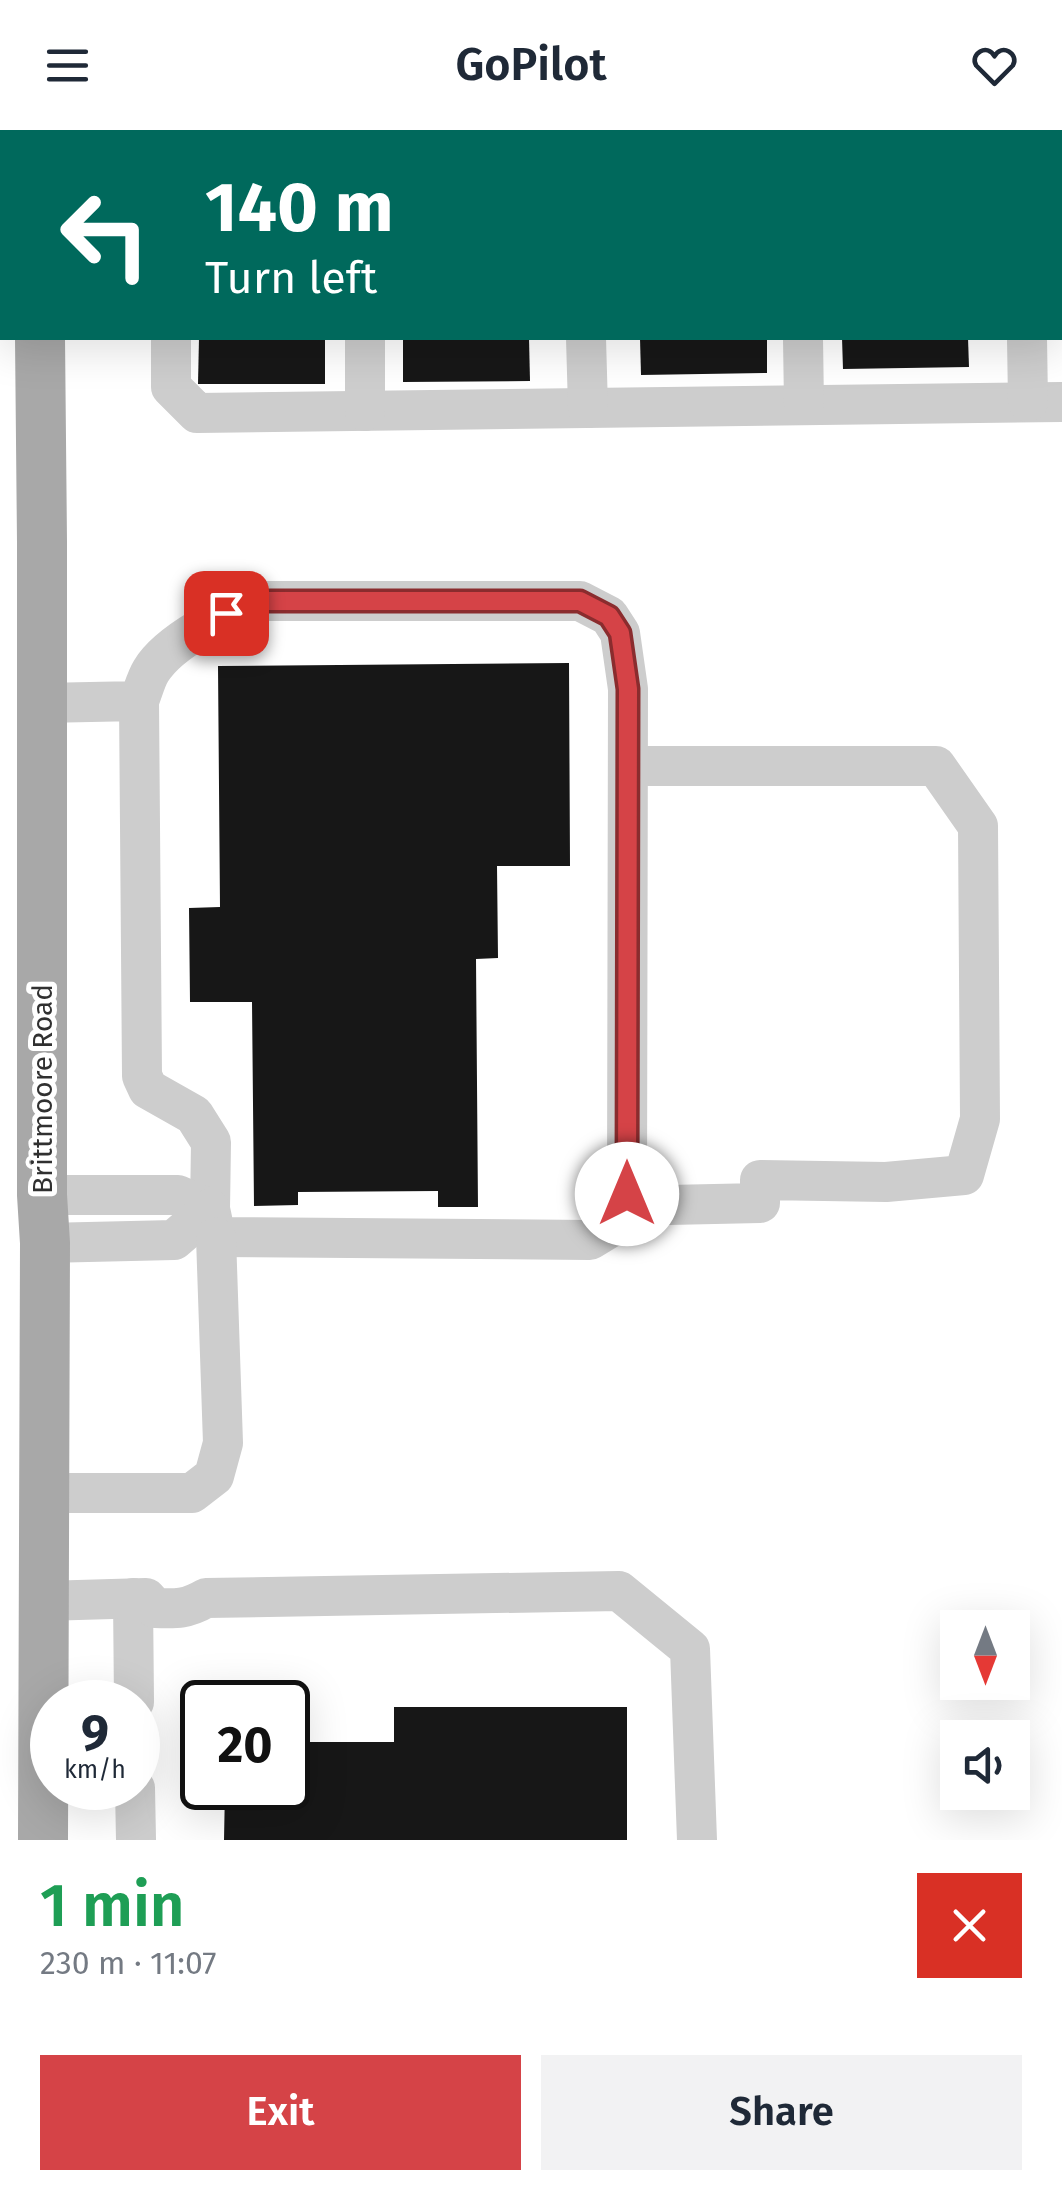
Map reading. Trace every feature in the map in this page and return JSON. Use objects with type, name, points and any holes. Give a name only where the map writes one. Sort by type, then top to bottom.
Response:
[{"type":"main road","name":"Brittmoore Road","points":[[28,1818],[44,1600],[40,340]]},
{"type":"lane","points":[[171,340],[171,387],[197,414],[1045,402],[1028,340]]},
{"type":"lane","points":[[365,340],[365,411]]},
{"type":"lane","points":[[586,340],[588,408]]},
{"type":"lane","points":[[803,340],[804,405]]},
{"type":"lane","points":[[44,1219],[174,1240],[213,1223],[590,1240],[614,1226],[627,1194],[628,689],[620,633],[609,616],[580,601],[258,601],[226,613],[172,648],[152,669],[139,701],[142,1076],[148,1089],[194,1115],[211,1142],[213,1223],[223,1444],[214,1476],[192,1493],[44,1493]]},
{"type":"lane","points":[[42,703],[139,701]]},
{"type":"lane","points":[[622,1206],[760,1204],[760,1180],[886,1182],[964,1175],[980,1119],[978,826],[936,766],[628,766]]},
{"type":"lane","points":[[44,1600],[139,1598],[154,1587],[173,1586],[190,1587],[206,1598],[620,1592],[690,1649],[697,1840]]},
{"type":"lane","points":[[135,1680],[139,1598]]},
{"type":"lane","points":[[135,1810],[136,1840]]},
{"type":"building","points":[[199,340],[325,340],[325,384],[198,384]]},
{"type":"building","points":[[403,340],[529,340],[530,381],[403,382]]},
{"type":"building","points":[[640,340],[767,340],[767,373],[641,375]]},
{"type":"building","points":[[842,340],[968,340],[969,367],[843,369]]},
{"type":"building","points":[[569,663],[570,866],[497,866],[498,958],[476,959],[478,1207],[438,1207],[438,1191],[298,1192],[298,1205],[254,1206],[252,1002],[190,1002],[189,908],[220,907],[218,666]]},
{"type":"building","points":[[394,1707],[627,1707],[627,1840],[224,1840],[225,1810],[310,1810],[310,1742],[394,1742]]},
{"type":"route","points":[[226,613],[258,601],[580,601],[609,616],[620,633],[628,689],[627,1194]]}]
